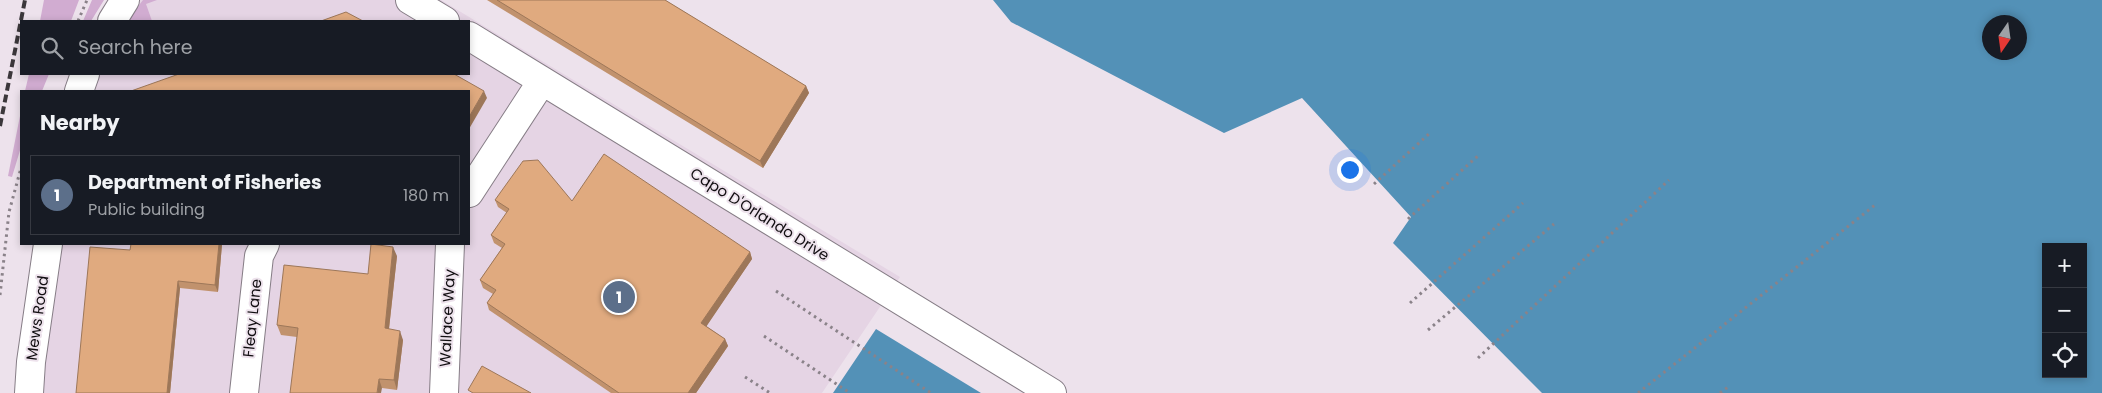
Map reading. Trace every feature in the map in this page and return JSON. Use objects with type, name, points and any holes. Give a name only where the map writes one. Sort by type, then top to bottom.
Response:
[{"type":"street","points":[[113,20],[125,0]]},
{"type":"street","points":[[410,0],[443,20]]},
{"type":"street","name":"Capo D'Orlando Drive","points":[[470,37],[1052,393]]},
{"type":"street","points":[[79,90],[85,75]]},
{"type":"street","points":[[470,190],[542,81]]},
{"type":"street","name":"Mews Road","points":[[29,393],[31,362],[48,245]]},
{"type":"street","name":"Fleay Lane","points":[[244,393],[259,256],[264,245]]},
{"type":"street","name":"Wallace Way","points":[[444,393],[450,245]]},
{"type":"path","points":[[78,20],[87,0]]},
{"type":"path","points":[[1374,184],[1431,132]]},
{"type":"path","points":[[1408,219],[1480,154]]},
{"type":"path","points":[[0,295],[9,212],[20,172]]},
{"type":"path","points":[[1478,358],[1669,180]]},
{"type":"path","points":[[1410,303],[1523,203]]},
{"type":"path","points":[[1638,393],[1875,205]]},
{"type":"path","points":[[1428,330],[1554,224]]},
{"type":"path","points":[[776,291],[930,393]]},
{"type":"path","points":[[764,336],[850,393]]},
{"type":"path","points":[[745,377],[770,393]]},
{"type":"path","points":[[1720,393],[1728,387]]},
{"type":"shaded area","points":[[44,0],[79,0],[71,20],[40,20]]},
{"type":"shaded area","points":[[92,0],[104,0],[92,20],[83,20]]},
{"type":"shaded area","points":[[108,0],[441,0],[900,277],[822,393],[19,393],[35,245],[470,245],[470,90],[67,90],[74,75],[470,75],[470,20],[98,20]]},
{"type":"shaded area","points":[[143,0],[157,0],[146,4],[152,20],[128,20]]},
{"type":"shaded area","points":[[29,75],[49,75],[42,90],[25,90]]},
{"type":"shaded area","points":[[20,116],[20,150],[12,177],[8,176]]},
{"type":"water","points":[[993,0],[2102,0],[2102,393],[1542,393],[1393,243],[1411,217],[1302,98],[1224,133],[1011,22]]},
{"type":"water","points":[[876,329],[981,393],[833,393]]},
{"type":"building","points":[[497,0],[665,0],[806,86],[760,161]]},
{"type":"building","points":[[346,12],[361,20],[324,20]]},
{"type":"building","points":[[176,75],[456,75],[484,91],[470,115],[470,90],[134,90]]},
{"type":"building","points":[[604,154],[750,252],[701,323],[725,339],[688,393],[619,393],[487,303],[496,290],[480,280],[505,244],[491,235],[509,209],[495,200],[523,161],[538,160],[572,201]]},
{"type":"building","points":[[131,245],[219,245],[215,285],[178,281],[167,393],[76,393],[90,247],[130,250]]},
{"type":"building","points":[[371,245],[393,247],[385,328],[400,331],[394,380],[379,379],[377,393],[290,393],[298,328],[277,325],[284,265],[368,274]]},
{"type":"building","points":[[482,366],[531,393],[473,393],[468,390]]},
{"type":"railway","points":[[21,20],[25,0]]},
{"type":"railway","points":[[0,126],[20,25]]},
{"type":"place","name":"Department of Fisheries","points":[[619,297]]}]
